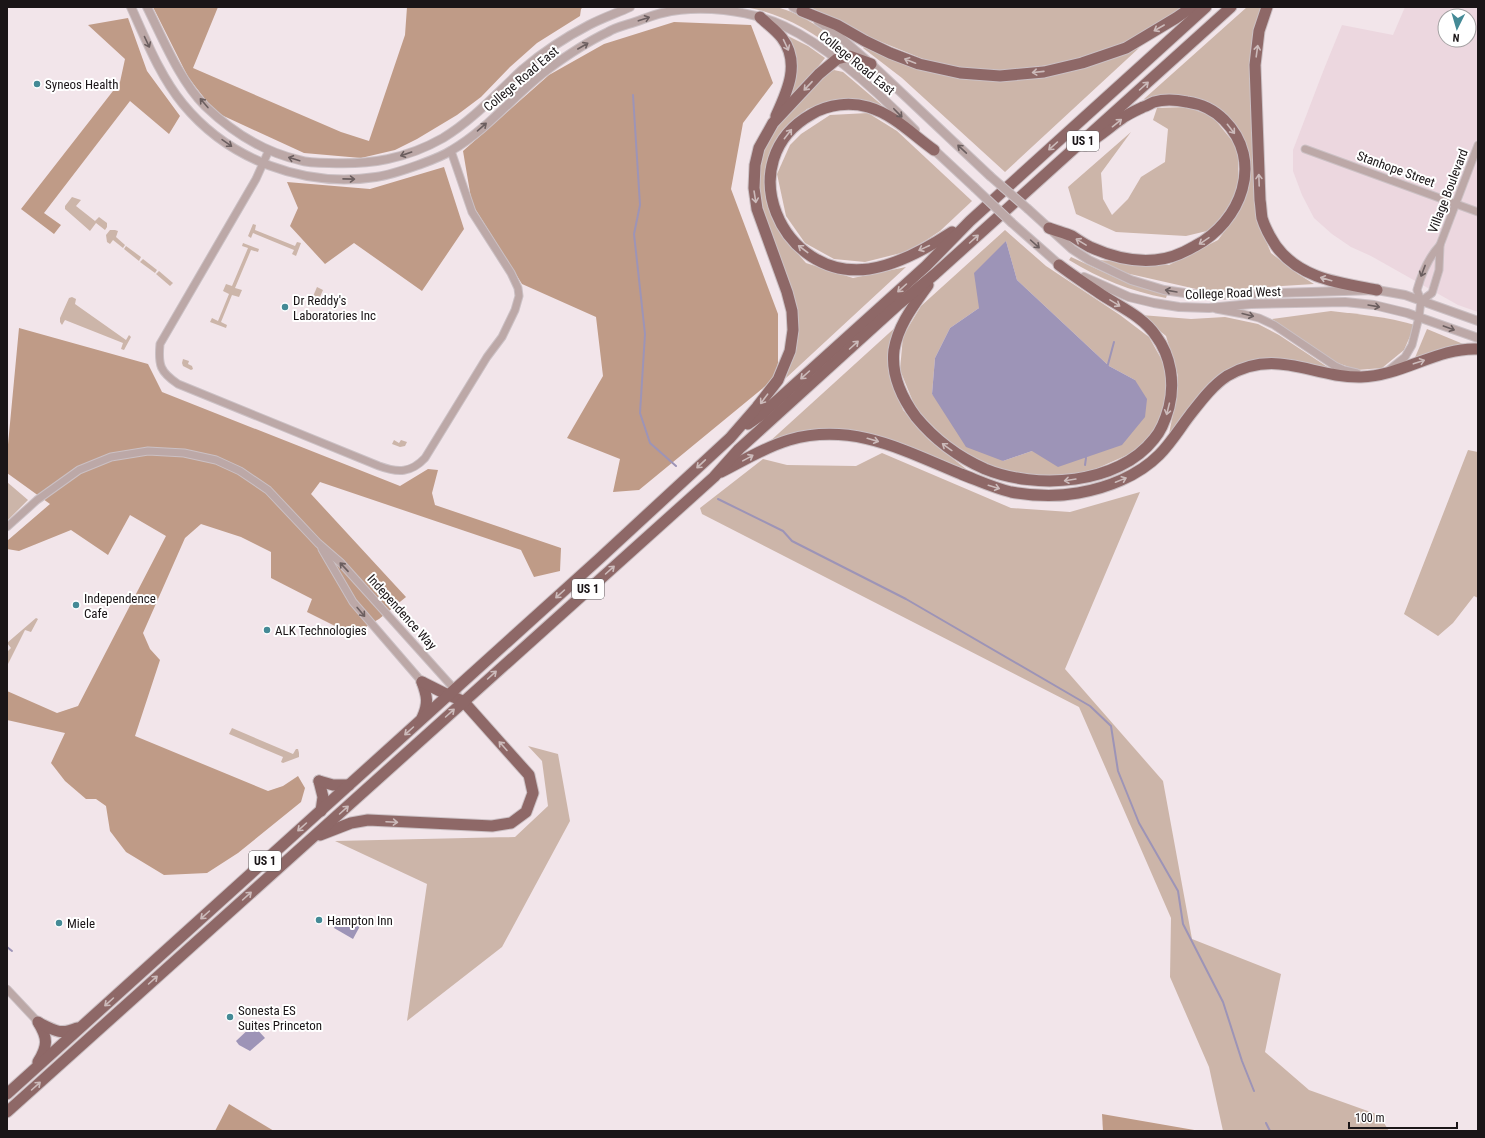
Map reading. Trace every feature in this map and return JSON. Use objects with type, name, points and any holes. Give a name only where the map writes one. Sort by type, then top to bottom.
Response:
[{"type":"highway","points":[[797,9],[837,25],[890,53],[919,64],[960,73],[1000,76],[1044,72],[1082,63],[1126,48],[1192,7]]},
{"type":"highway","name":"US 1","points":[[7,1094],[599,559],[730,438],[761,415],[926,266],[970,221],[1206,7]]},
{"type":"highway","name":"US 1","points":[[7,1112],[714,477],[739,449],[1231,7]]},
{"type":"highway","points":[[1267,7],[1260,31],[1255,65],[1262,218],[1269,235],[1293,264],[1308,273],[1338,282],[1377,290]]},
{"type":"highway","points":[[730,438],[778,380],[790,351],[793,330],[792,311],[788,292],[757,209],[754,188],[755,165],[759,148],[773,123],[789,87],[792,66],[789,52],[783,39],[760,17]]},
{"type":"highway","points":[[773,123],[819,74],[837,59],[849,56],[871,64]]},
{"type":"highway","points":[[1049,228],[1072,236],[1089,247],[1110,254],[1130,259],[1155,260],[1180,254],[1205,241],[1224,224],[1238,202],[1244,182],[1245,164],[1241,144],[1232,129],[1216,112],[1198,103],[1176,100],[1154,102],[1125,116],[1100,136],[1061,160]]},
{"type":"highway","points":[[934,150],[886,114],[867,107],[848,104],[821,108],[801,120],[787,133],[776,150],[771,170],[771,193],[776,215],[785,230],[800,248],[824,263],[847,269],[869,269],[894,262],[936,243],[970,221]]},
{"type":"highway","points":[[935,274],[904,320],[898,333],[894,351],[895,369],[901,392],[910,408],[939,442],[960,456],[986,469],[1013,478],[1042,481],[1066,481],[1095,475],[1118,468],[1138,455],[1154,439],[1165,420],[1172,395],[1171,373],[1165,351],[1156,335],[1138,317],[1059,266]]},
{"type":"highway","points":[[714,477],[762,450],[789,440],[815,435],[842,434],[865,437],[892,445],[988,485],[1010,492],[1057,496],[1079,493],[1101,488],[1125,479],[1147,466],[1160,454],[1213,387],[1239,370],[1254,365],[1270,363],[1285,364],[1347,376],[1361,377],[1382,374],[1455,351],[1469,348],[1478,349]]},
{"type":"highway","points":[[314,837],[351,823],[368,820],[492,826],[511,823],[526,812],[534,793],[528,775],[463,701],[452,692],[422,682]]},
{"type":"highway","points":[[422,682],[427,697],[427,707],[422,719]]},
{"type":"highway","points":[[321,811],[323,797],[319,781],[333,785],[349,785]]},
{"type":"highway","points":[[38,1022],[55,1031],[62,1032],[68,1032],[82,1027]]},
{"type":"highway","points":[[33,1070],[43,1055],[46,1044],[45,1032],[38,1022]]},
{"type":"street","name":"College Road East","points":[[131,7],[167,81],[183,105],[225,143],[247,156],[263,163],[299,175],[326,179],[356,180],[378,177],[403,170],[451,151],[468,140],[545,71],[568,55],[609,31],[662,13],[681,10],[706,10],[727,11],[760,17],[784,26],[811,40],[837,59],[893,108],[974,188]]},
{"type":"street","name":"College Road East","points":[[147,7],[168,50],[185,79],[205,105],[229,126],[250,140],[269,150],[299,160],[354,164],[396,158],[419,150],[442,138],[483,107],[524,68],[557,44],[590,24],[630,7]]},
{"type":"street","name":"College Road East","points":[[797,9],[833,31],[871,64],[990,176],[1028,209]]},
{"type":"street","name":"Village Boulevard","points":[[1421,301],[1432,293],[1439,270],[1440,245],[1478,145]]},
{"type":"street","name":"Stanhope Street","points":[[1305,149],[1478,212]]},
{"type":"street","points":[[269,150],[256,179],[160,344],[158,358],[162,368],[169,378],[178,384],[375,465],[390,470],[400,471],[419,465],[425,458],[487,357],[502,337],[515,310],[519,296],[518,288],[511,273],[472,212],[451,151]]},
{"type":"street","name":"College Road West","points":[[974,188],[1059,266],[1129,297],[1172,306],[1209,308],[1251,304],[1345,302],[1374,305],[1419,317],[1478,338]]},
{"type":"street","name":"College Road West","points":[[1028,209],[1072,249],[1096,264],[1131,280],[1164,290],[1218,296],[1377,290],[1405,294],[1478,321]]},
{"type":"street","name":"Village Boulevard","points":[[1382,374],[1405,357],[1412,345],[1419,317],[1421,301],[1417,290],[1419,281],[1432,254],[1440,245]]},
{"type":"street","points":[[1209,308],[1259,318],[1274,325],[1335,366],[1344,370],[1362,374],[1382,374]]},
{"type":"street","name":"Independence Way","points":[[7,527],[37,500],[79,470],[111,457],[148,451],[184,453],[216,460],[240,471],[268,490],[318,543],[341,563],[452,692]]},
{"type":"street","name":"Independence Way","points":[[318,543],[353,602],[422,682]]},
{"type":"street","points":[[7,989],[38,1022]]},
{"type":"shaded area","points":[[772,6],[795,14],[816,25],[835,38],[851,52],[840,53],[818,37],[796,24],[771,14],[745,7]]},
{"type":"shaded area","points":[[153,7],[218,7],[193,68],[341,132],[369,141],[405,35],[407,7],[583,7],[581,9],[580,16],[537,43],[510,67],[481,97],[457,115],[417,139],[395,150],[361,158],[304,153],[215,112],[188,77]]},
{"type":"shaded area","points":[[810,7],[1183,7],[1145,33],[1117,46],[1068,63],[1000,71],[938,65],[869,37]]},
{"type":"shaded area","points":[[1247,7],[1264,7],[1256,25],[1257,219],[1271,253],[1298,274],[1314,284],[1205,291],[1121,272],[1098,260],[1169,265],[1218,240],[1239,212],[1249,186],[1250,164],[1243,139],[1225,116],[1188,97],[1144,99]]},
{"type":"shaded area","points":[[1405,7],[1478,7],[1478,312],[1458,305],[1371,256],[1351,247],[1332,234],[1314,218],[1302,195],[1293,171],[1293,150],[1342,25],[1393,35]]},
{"type":"shaded area","points":[[128,18],[147,71],[180,116],[169,134],[130,101],[44,213],[61,225],[54,234],[21,209],[120,82],[125,59],[88,25]]},
{"type":"shaded area","points":[[674,22],[751,25],[773,83],[743,123],[731,189],[778,314],[778,363],[774,379],[639,490],[613,492],[620,459],[567,438],[603,376],[596,317],[522,284],[472,204],[463,151],[549,75],[604,44]]},
{"type":"shaded area","points":[[787,36],[808,46],[825,58],[787,101]]},
{"type":"shaded area","points":[[865,46],[922,70],[991,81],[1082,68],[1139,48],[1005,172],[902,78],[863,48]]},
{"type":"shaded area","points":[[834,70],[843,72],[883,106],[865,101],[848,99],[833,100],[807,109],[781,132],[769,157],[765,175],[766,200],[772,218],[782,236],[806,263],[853,278],[906,267],[786,378],[793,355],[798,315],[796,303],[766,219],[760,185],[760,168],[764,151],[777,128],[819,81]]},
{"type":"shaded area","points":[[1187,107],[1212,116],[1238,148],[1238,194],[1211,230],[1186,236],[1116,232],[1076,214],[1068,187],[1131,132],[1101,173],[1103,199],[1112,215],[1128,199],[1141,177],[1165,162],[1168,129],[1153,120],[1157,108]]},
{"type":"shaded area","points":[[868,113],[897,131],[972,201],[940,231],[905,252],[865,262],[834,259],[805,243],[786,216],[777,174],[790,145],[801,134],[830,115]]},
{"type":"shaded area","points":[[444,167],[464,229],[422,291],[354,243],[325,264],[290,226],[298,208],[287,182],[370,189]]},
{"type":"shaded area","points":[[72,197],[81,200],[76,206],[95,221],[99,217],[107,223],[105,230],[96,223],[90,231],[65,209],[65,206]]},
{"type":"shaded area","points":[[253,224],[256,225],[255,230],[295,246],[297,242],[301,243],[296,256],[292,254],[294,250],[253,233],[251,238],[248,236]]},
{"type":"shaded area","points":[[110,230],[118,231],[116,237],[125,245],[123,248],[113,240],[110,244],[107,242],[106,235]]},
{"type":"shaded area","points":[[1005,230],[1046,266],[1120,315],[1149,337],[1163,362],[1168,383],[1165,414],[1143,448],[1082,475],[1014,476],[960,454],[916,409],[900,370],[903,336],[921,306]],"holes":[[[1006,241],[1017,280],[1109,366],[1135,380],[1032,451],[1003,461],[932,394],[935,358],[950,328],[979,308]]]},
{"type":"shaded area","points":[[1006,241],[1017,280],[1109,366],[1135,380],[1147,399],[1145,417],[1122,445],[1058,467],[1032,451],[1003,461],[966,447],[932,394],[935,358],[950,328],[979,308],[974,273]]},
{"type":"shaded area","points":[[243,243],[259,249],[258,252],[251,250],[235,288],[242,290],[239,297],[232,295],[221,322],[227,325],[226,328],[210,322],[212,318],[218,321],[229,294],[223,291],[226,284],[232,286],[248,248],[242,246]]},
{"type":"shaded area","points":[[126,246],[141,257],[139,261],[124,249]]},
{"type":"shaded area","points":[[1071,257],[1125,282],[1167,295],[1166,298],[1140,292],[1104,279],[1069,260]]},
{"type":"shaded area","points":[[143,259],[157,270],[155,273],[140,262]]},
{"type":"shaded area","points":[[159,271],[173,283],[170,286],[156,274]]},
{"type":"shaded area","points":[[317,287],[323,290],[317,304],[311,301]]},
{"type":"shaded area","points":[[72,297],[76,299],[75,304],[126,340],[129,335],[131,337],[124,350],[121,349],[123,343],[65,320],[62,325],[60,318],[69,298]]},
{"type":"shaded area","points":[[1331,311],[1384,318],[1415,325],[1404,350],[1382,368],[1357,370],[1335,362],[1272,319]]},
{"type":"shaded area","points":[[1141,315],[1191,319],[1225,317],[1258,324],[1279,335],[1332,370],[1277,360],[1236,365],[1201,397],[1169,434],[1178,376],[1166,336]]},
{"type":"shaded area","points":[[899,324],[892,378],[903,410],[929,440],[975,476],[850,432],[811,430],[768,443]]},
{"type":"shaded area","points":[[19,328],[148,364],[162,392],[400,486],[428,469],[438,470],[432,493],[435,505],[561,548],[560,571],[534,577],[521,550],[320,482],[311,494],[406,597],[379,619],[367,626],[363,631],[351,634],[307,612],[312,599],[271,578],[271,552],[241,537],[201,524],[185,538],[143,633],[150,649],[160,660],[135,736],[268,791],[283,786],[298,776],[305,788],[301,802],[238,853],[207,873],[164,875],[126,852],[110,831],[106,806],[96,799],[86,799],[65,781],[51,763],[65,733],[7,720],[7,691],[57,713],[78,706],[166,536],[130,515],[108,555],[71,530],[19,551],[7,549],[7,541],[50,504],[7,473],[7,455]]},
{"type":"shaded area","points":[[1427,329],[1468,346],[1414,360]]},
{"type":"shaded area","points":[[183,359],[189,361],[188,364],[192,366],[193,369],[191,370],[183,366]]},
{"type":"shaded area","points":[[394,440],[399,443],[401,440],[407,442],[405,446],[400,447],[392,444]]},
{"type":"shaded area","points":[[1468,450],[1478,452],[1478,598],[1474,596],[1453,623],[1438,636],[1404,614]]},
{"type":"shaded area","points":[[882,453],[1011,508],[1070,512],[1140,492],[1065,669],[1163,781],[1192,939],[1281,974],[1265,1052],[1309,1090],[1379,1115],[1389,1131],[1223,1131],[1209,1067],[1170,977],[1171,918],[1079,707],[702,514],[700,508],[763,459],[787,465],[856,466]]},
{"type":"shaded area","points":[[7,482],[28,500],[7,521]]},
{"type":"shaded area","points":[[36,618],[38,619],[31,632],[25,630],[7,666],[7,652],[11,648],[7,643]]},
{"type":"shaded area","points":[[232,728],[293,754],[296,749],[298,749],[299,757],[283,763],[281,762],[283,757],[229,734]]},
{"type":"shaded area","points":[[528,746],[558,754],[570,821],[502,947],[407,1021],[427,884],[335,841],[515,837],[548,806],[542,761]]},
{"type":"shaded area","points":[[346,917],[360,926],[353,939],[334,928],[338,919]]},
{"type":"shaded area","points":[[253,1025],[265,1038],[250,1051],[239,1045],[236,1041]]},
{"type":"shaded area","points":[[229,1104],[274,1131],[215,1131]]},
{"type":"shaded area","points":[[1102,1114],[1200,1131],[1103,1131]]},
{"type":"waterway","points":[[633,95],[640,205],[634,234],[645,334],[640,413],[650,443],[676,466]]},
{"type":"waterway","points":[[1107,368],[1114,342]]},
{"type":"waterway","points":[[1085,456],[1085,465]]},
{"type":"waterway","points":[[718,499],[783,531],[792,541],[906,599],[1090,706],[1111,726],[1118,771],[1139,823],[1178,891],[1183,924],[1223,1002],[1242,1061],[1254,1091]]},
{"type":"waterway","points":[[7,947],[12,951]]},
{"type":"waterway","points":[[1266,1123],[1270,1131]]},
{"type":"place","name":"Syneos Health","points":[[37,84]]},
{"type":"place","name":"Dr Reddy's Laboratories Inc","points":[[285,307]]},
{"type":"place","name":"Independence Cafe","points":[[76,605]]},
{"type":"place","name":"ALK Technologies","points":[[267,630]]},
{"type":"place","name":"Hampton Inn","points":[[319,920]]},
{"type":"place","name":"Miele","points":[[59,923]]},
{"type":"place","name":"Sonesta ES Suites Princeton","points":[[230,1017]]}]
